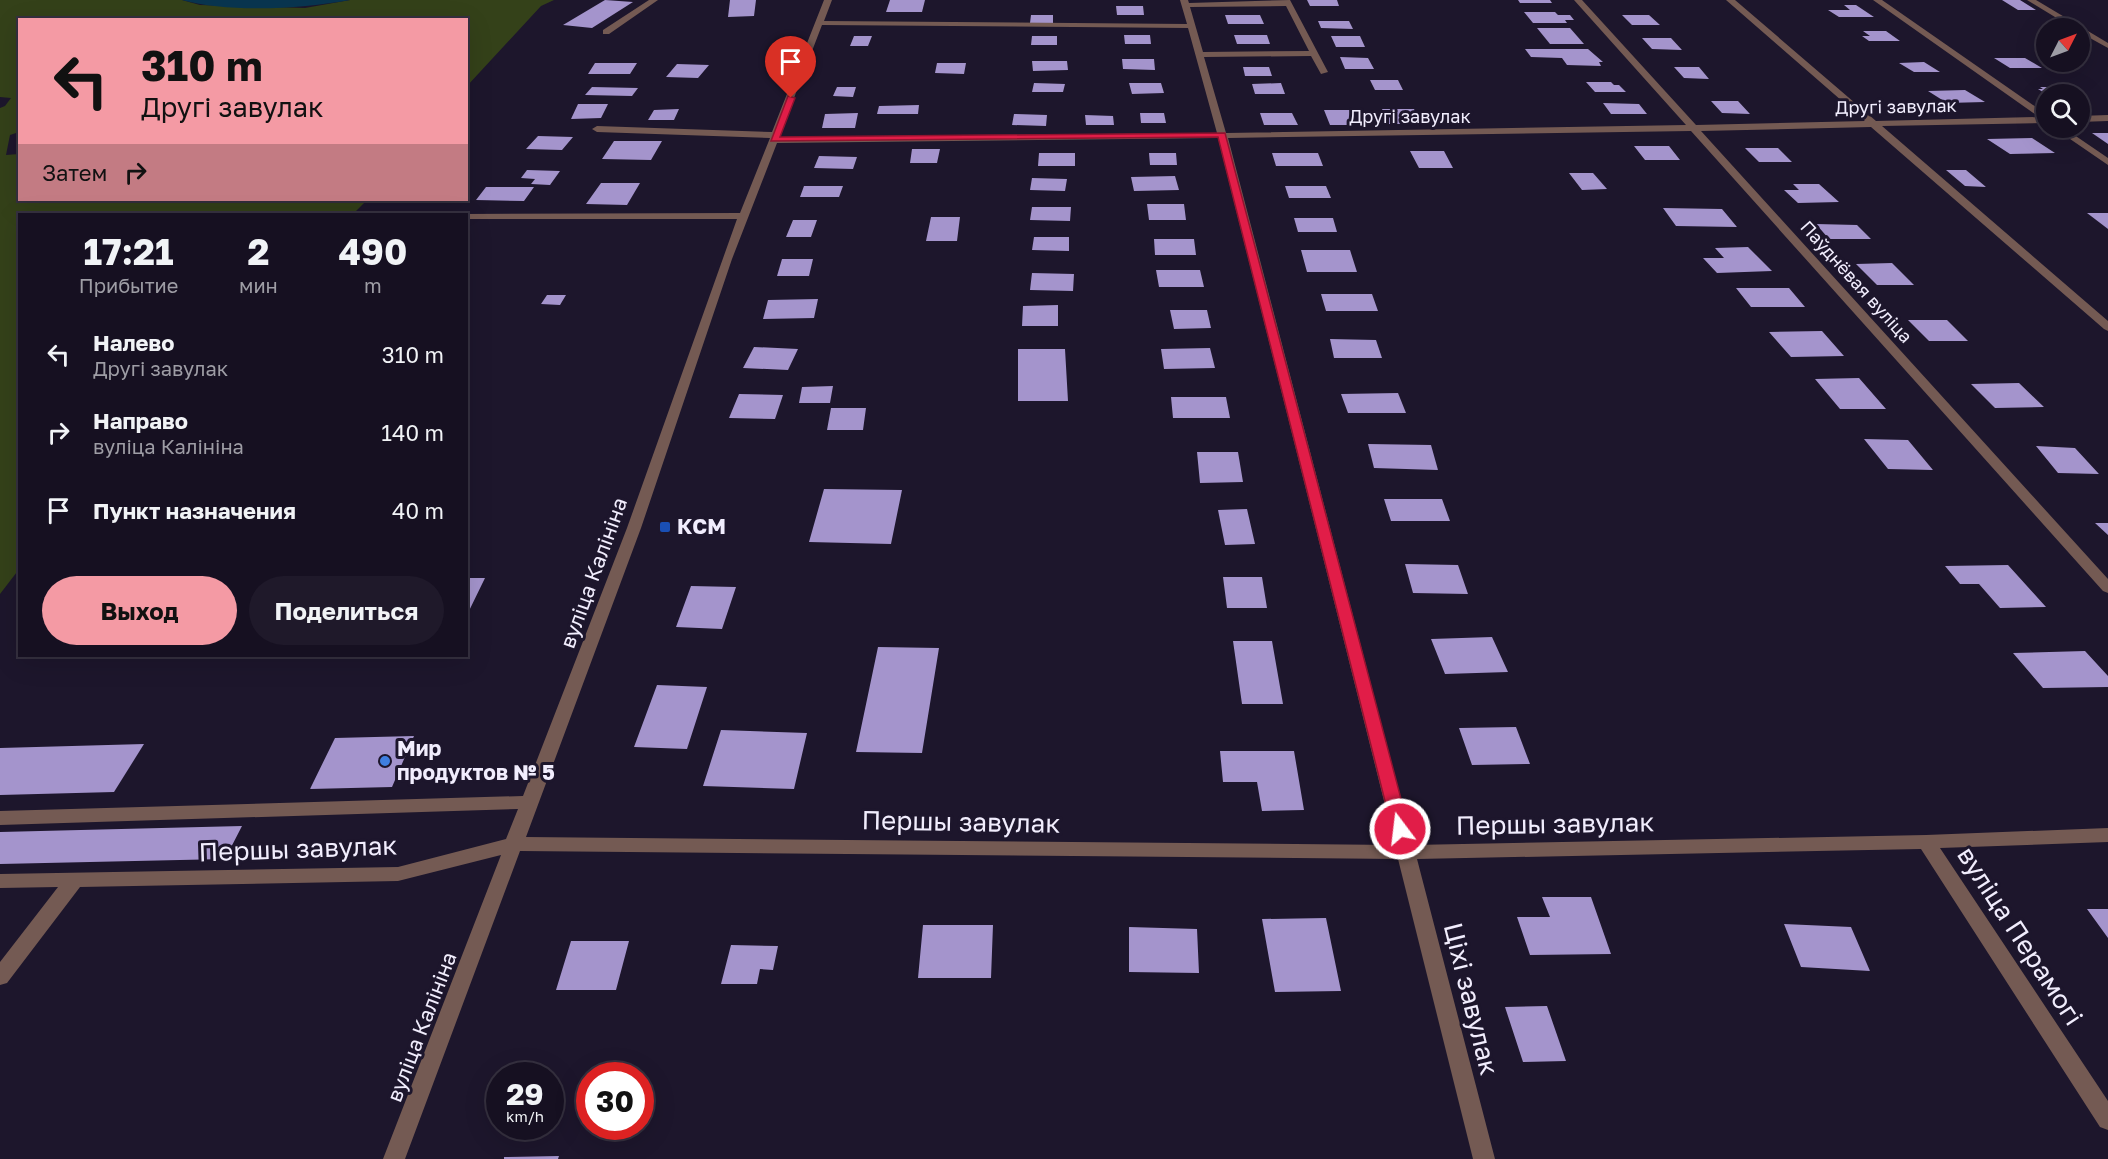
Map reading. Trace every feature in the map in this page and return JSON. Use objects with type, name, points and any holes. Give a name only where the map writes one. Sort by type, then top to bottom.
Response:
[{"type":"street","points":[[606,32],[654,0]]},
{"type":"street","name":"вуліца Калініна","points":[[394,1159],[634,528],[728,259],[828,0]]},
{"type":"street","name":"Паўднёвая вуліца","points":[[1578,0],[2108,588]]},
{"type":"street","points":[[1730,0],[2108,327]]},
{"type":"street","points":[[1877,0],[2036,112]]},
{"type":"street","points":[[2031,0],[2061,18]]},
{"type":"street","points":[[1185,2],[1287,2],[1324,72]]},
{"type":"street","name":"Ціхі завулак","points":[[1185,2],[1222,135],[1484,1159]]},
{"type":"street","points":[[820,22],[1191,26]]},
{"type":"street","points":[[2090,35],[2108,46]]},
{"type":"street","points":[[1199,55],[1314,53]]},
{"type":"street","points":[[2090,119],[2108,118]]},
{"type":"street","name":"Другі завулак","points":[[597,129],[775,137],[1222,135],[1479,133],[2036,119]]},
{"type":"street","points":[[2074,138],[2108,162]]},
{"type":"street","points":[[468,216],[745,216]]},
{"type":"street","points":[[0,818],[531,802]]},
{"type":"street","name":"Першы завулак","points":[[0,881],[398,874],[515,844],[1406,852],[1926,842],[2108,835]]},
{"type":"street","name":"вуліца Перамогі","points":[[1926,842],[2108,1120]]},
{"type":"street","points":[[0,977],[75,879]]},
{"type":"green space","points":[[0,0],[182,0],[200,5],[305,8],[350,0],[554,0],[541,6],[468,85],[468,18],[18,18],[18,132],[10,135],[6,155],[18,154],[18,201],[366,201],[354,213],[18,213],[18,571],[0,594],[0,108],[5,106],[11,98],[0,97]]},
{"type":"water","points":[[182,0],[350,0],[310,6],[243,8],[221,7]]},
{"type":"building","points":[[605,0],[633,2],[592,28],[563,25]]},
{"type":"building","points":[[730,0],[756,0],[754,16],[728,17]]},
{"type":"building","points":[[890,0],[925,0],[922,12],[886,12]]},
{"type":"building","points":[[1307,0],[1337,0],[1339,6],[1310,6]]},
{"type":"building","points":[[1518,0],[1550,0],[1552,3],[1520,3]]},
{"type":"building","points":[[2002,0],[2020,0],[2036,10],[2018,10]]},
{"type":"building","points":[[1844,5],[1856,5],[1874,17],[1839,17],[1828,10],[1850,10]]},
{"type":"building","points":[[1116,6],[1143,6],[1144,15],[1117,15]]},
{"type":"building","points":[[1524,12],[1555,12],[1558,15],[1570,15],[1574,20],[1565,20],[1567,23],[1533,23]]},
{"type":"building","points":[[1031,15],[1053,15],[1053,24],[1030,23]]},
{"type":"building","points":[[1225,15],[1260,15],[1264,24],[1228,24]]},
{"type":"building","points":[[1622,15],[1649,15],[1660,25],[1632,25]]},
{"type":"building","points":[[1318,21],[1349,21],[1353,29],[1321,28]]},
{"type":"building","points":[[1537,28],[1570,28],[1584,44],[1550,44]]},
{"type":"building","points":[[1863,31],[1886,31],[1900,41],[1869,41],[1862,36],[1870,36]]},
{"type":"building","points":[[1124,35],[1150,35],[1151,44],[1125,44]]},
{"type":"building","points":[[1234,35],[1267,35],[1270,44],[1237,44]]},
{"type":"building","points":[[854,36],[872,36],[868,46],[850,46]]},
{"type":"building","points":[[1032,36],[1057,36],[1057,45],[1031,45]]},
{"type":"building","points":[[1331,36],[1360,36],[1365,47],[1336,47]]},
{"type":"building","points":[[1642,38],[1671,38],[1682,50],[1652,49]]},
{"type":"building","points":[[1525,49],[1588,49],[1603,62],[1599,62],[1601,66],[1567,65],[1562,58],[1531,57]]},
{"type":"building","points":[[1340,57],[1368,58],[1374,69],[1345,69]]},
{"type":"building","points":[[1994,58],[2025,58],[2036,64],[2036,68],[2010,68]]},
{"type":"building","points":[[1122,59],[1154,59],[1155,70],[1123,69]]},
{"type":"building","points":[[1032,61],[1067,61],[1068,70],[1033,71]]},
{"type":"building","points":[[1924,62],[1940,72],[1914,72],[1899,63]]},
{"type":"building","points":[[595,63],[637,63],[630,74],[588,74]]},
{"type":"building","points":[[937,63],[966,63],[964,74],[935,73]]},
{"type":"building","points":[[677,64],[709,65],[698,78],[666,77]]},
{"type":"building","points":[[1243,67],[1269,67],[1272,76],[1245,76]]},
{"type":"building","points":[[1674,67],[1699,67],[1709,79],[1684,78]]},
{"type":"building","points":[[1370,80],[1398,80],[1403,90],[1375,90]]},
{"type":"building","points":[[1586,82],[1611,82],[1619,85],[1626,92],[1595,92]]},
{"type":"building","points":[[1034,83],[1065,84],[1063,92],[1032,92]]},
{"type":"building","points":[[1129,83],[1161,83],[1164,93],[1132,94]]},
{"type":"building","points":[[1281,83],[1285,94],[1255,94],[1252,84]]},
{"type":"building","points":[[592,87],[638,88],[632,96],[585,95]]},
{"type":"building","points":[[837,87],[856,87],[853,97],[833,96]]},
{"type":"building","points":[[1965,90],[1985,102],[1947,103],[1928,91]]},
{"type":"building","points":[[1711,101],[1738,101],[1750,114],[1722,113]]},
{"type":"building","points":[[1603,103],[1639,104],[1647,114],[1611,114]]},
{"type":"building","points":[[578,104],[608,104],[601,118],[571,119]]},
{"type":"building","points":[[919,105],[918,114],[877,114],[879,106]]},
{"type":"building","points":[[679,109],[674,120],[648,120],[654,110]]},
{"type":"building","points":[[1382,109],[1414,109],[1421,124],[1389,124]]},
{"type":"building","points":[[1324,110],[1352,110],[1358,125],[1330,125]]},
{"type":"building","points":[[858,113],[855,128],[822,128],[825,114]]},
{"type":"building","points":[[1140,113],[1164,113],[1166,123],[1141,123]]},
{"type":"building","points":[[1260,113],[1292,113],[1298,125],[1264,125]]},
{"type":"building","points":[[1014,114],[1047,115],[1046,126],[1012,125]]},
{"type":"building","points":[[1085,115],[1113,116],[1114,125],[1086,125]]},
{"type":"building","points":[[2092,133],[2108,133],[2108,144]]},
{"type":"building","points":[[538,136],[573,137],[562,150],[526,149]]},
{"type":"building","points":[[2032,138],[2055,153],[2010,154],[1987,139]]},
{"type":"building","points":[[614,141],[662,141],[651,160],[602,159]]},
{"type":"building","points":[[1634,146],[1669,146],[1680,160],[1645,160]]},
{"type":"building","points":[[1745,148],[1778,148],[1792,162],[1759,162]]},
{"type":"building","points":[[912,149],[940,149],[937,163],[910,163]]},
{"type":"building","points":[[1410,151],[1444,151],[1453,168],[1419,168]]},
{"type":"building","points":[[1039,153],[1075,153],[1075,166],[1038,166]]},
{"type":"building","points":[[1149,153],[1176,153],[1177,165],[1150,165]]},
{"type":"building","points":[[1272,153],[1318,153],[1323,166],[1276,166]]},
{"type":"building","points":[[819,156],[857,157],[853,169],[814,168]]},
{"type":"building","points":[[527,170],[560,171],[550,185],[531,184],[535,179],[521,178]]},
{"type":"building","points":[[1946,170],[1966,170],[1986,187],[1965,186]]},
{"type":"building","points":[[1569,173],[1593,173],[1607,189],[1582,190]]},
{"type":"building","points":[[1175,176],[1179,190],[1134,191],[1131,177]]},
{"type":"building","points":[[1032,178],[1067,179],[1065,191],[1030,190]]},
{"type":"building","points":[[601,183],[640,183],[627,205],[586,204]]},
{"type":"building","points":[[1793,184],[1819,184],[1839,202],[1798,203],[1784,190],[1799,190]]},
{"type":"building","points":[[804,186],[843,186],[839,197],[800,197]]},
{"type":"building","points":[[1285,186],[1326,186],[1331,198],[1289,198]]},
{"type":"building","points":[[486,187],[534,187],[524,201],[476,200]]},
{"type":"building","points":[[1147,204],[1184,204],[1186,220],[1149,220]]},
{"type":"building","points":[[1032,207],[1071,207],[1070,221],[1030,220]]},
{"type":"building","points":[[1663,208],[1722,209],[1737,227],[1676,226]]},
{"type":"building","points":[[2087,213],[2108,213],[2108,229]]},
{"type":"building","points":[[931,217],[960,217],[957,241],[926,241]]},
{"type":"building","points":[[1294,218],[1333,218],[1337,232],[1298,232]]},
{"type":"building","points":[[793,220],[817,220],[811,237],[786,237]]},
{"type":"building","points":[[1816,224],[1857,225],[1871,239],[1829,239]]},
{"type":"building","points":[[1034,237],[1069,237],[1069,251],[1032,250]]},
{"type":"building","points":[[1154,239],[1194,239],[1196,255],[1155,255]]},
{"type":"building","points":[[1748,247],[1772,271],[1717,273],[1703,258],[1724,258],[1715,248]]},
{"type":"building","points":[[1301,250],[1350,250],[1357,272],[1307,272]]},
{"type":"building","points":[[782,259],[813,259],[809,276],[777,276]]},
{"type":"building","points":[[1892,263],[1914,285],[1877,285],[1856,264]]},
{"type":"building","points":[[1156,270],[1200,270],[1204,287],[1159,287]]},
{"type":"building","points":[[1032,273],[1074,274],[1073,291],[1030,290]]},
{"type":"building","points":[[1736,288],[1789,288],[1805,307],[1751,307]]},
{"type":"building","points":[[1321,294],[1372,294],[1378,311],[1326,311]]},
{"type":"building","points":[[547,295],[566,295],[560,305],[541,304]]},
{"type":"building","points":[[818,299],[814,318],[763,319],[768,300]]},
{"type":"building","points":[[1058,305],[1058,326],[1022,326],[1023,306]]},
{"type":"building","points":[[1170,310],[1207,310],[1211,328],[1174,329]]},
{"type":"building","points":[[1908,320],[1947,320],[1968,341],[1929,341]]},
{"type":"building","points":[[1822,331],[1844,356],[1791,357],[1769,332]]},
{"type":"building","points":[[1330,339],[1376,340],[1382,358],[1334,358]]},
{"type":"building","points":[[754,347],[798,349],[788,370],[743,368]]},
{"type":"building","points":[[1210,348],[1215,368],[1164,369],[1161,349]]},
{"type":"building","points":[[1018,349],[1065,349],[1068,401],[1018,401]]},
{"type":"building","points":[[1859,378],[1886,409],[1840,409],[1815,379]]},
{"type":"building","points":[[2019,383],[2044,407],[1995,408],[1971,384]]},
{"type":"building","points":[[833,386],[830,403],[799,403],[802,387]]},
{"type":"building","points":[[1398,393],[1406,413],[1348,413],[1341,394]]},
{"type":"building","points":[[739,394],[783,395],[775,419],[729,418]]},
{"type":"building","points":[[1171,397],[1226,397],[1230,418],[1173,418]]},
{"type":"building","points":[[831,408],[866,408],[863,430],[827,430]]},
{"type":"building","points":[[1864,439],[1908,440],[1933,470],[1888,469]]},
{"type":"building","points":[[1368,444],[1431,445],[1438,470],[1374,468]]},
{"type":"building","points":[[2036,446],[2075,448],[2099,474],[2058,473]]},
{"type":"building","points":[[1197,452],[1238,452],[1243,482],[1200,483]]},
{"type":"building","points":[[824,489],[902,490],[891,544],[809,542]]},
{"type":"building","points":[[1384,499],[1442,499],[1450,521],[1391,521]]},
{"type":"building","points":[[1247,509],[1255,544],[1225,545],[1218,510]]},
{"type":"building","points":[[2095,523],[2108,523],[2108,535]]},
{"type":"building","points":[[1405,564],[1458,565],[1468,594],[1413,593]]},
{"type":"building","points":[[2008,565],[2046,607],[2000,608],[1979,584],[1960,584],[1945,566]]},
{"type":"building","points":[[1223,577],[1262,577],[1267,608],[1227,608]]},
{"type":"building","points":[[468,578],[485,578],[468,613]]},
{"type":"building","points":[[691,586],[736,587],[722,629],[676,627]]},
{"type":"building","points":[[1492,637],[1508,672],[1445,674],[1431,639]]},
{"type":"building","points":[[1233,641],[1272,641],[1283,704],[1242,704]]},
{"type":"building","points":[[878,647],[939,648],[922,753],[856,752]]},
{"type":"building","points":[[2085,651],[2108,676],[2108,687],[2043,688],[2013,653]]},
{"type":"building","points":[[657,685],[707,687],[687,749],[634,747]]},
{"type":"building","points":[[1516,727],[1530,764],[1472,765],[1459,728]]},
{"type":"building","points":[[721,730],[807,733],[794,789],[703,786]]},
{"type":"building","points":[[414,736],[392,787],[310,789],[335,738]]},
{"type":"building","points":[[144,744],[114,792],[0,795],[0,748]]},
{"type":"building","points":[[1220,751],[1294,751],[1304,810],[1262,811],[1257,782],[1223,782]]},
{"type":"building","points":[[242,826],[225,859],[0,864],[0,832]]},
{"type":"building","points":[[1542,897],[1591,897],[1611,954],[1530,955],[1517,917],[1550,917]]},
{"type":"building","points":[[2087,909],[2108,909],[2108,938]]},
{"type":"building","points":[[1326,918],[1341,991],[1275,992],[1262,919]]},
{"type":"building","points":[[1784,924],[1851,927],[1870,971],[1801,967]]},
{"type":"building","points":[[923,925],[993,925],[991,978],[918,978]]},
{"type":"building","points":[[1129,927],[1197,929],[1199,973],[1129,972]]},
{"type":"building","points":[[571,941],[629,941],[616,990],[556,990]]},
{"type":"building","points":[[731,945],[778,946],[773,970],[760,969],[757,984],[721,984]]},
{"type":"building","points":[[1547,1006],[1566,1061],[1523,1062],[1505,1007]]},
{"type":"building","points":[[559,1156],[558,1159],[504,1159],[504,1157]]},
{"type":"place","name":"КСМ","points":[[665,527]]},
{"type":"place","name":"Мир продуктов № 5","points":[[385,761]]},
{"type":"route","points":[[791,98],[774,140],[1222,135],[1400,829]]}]
